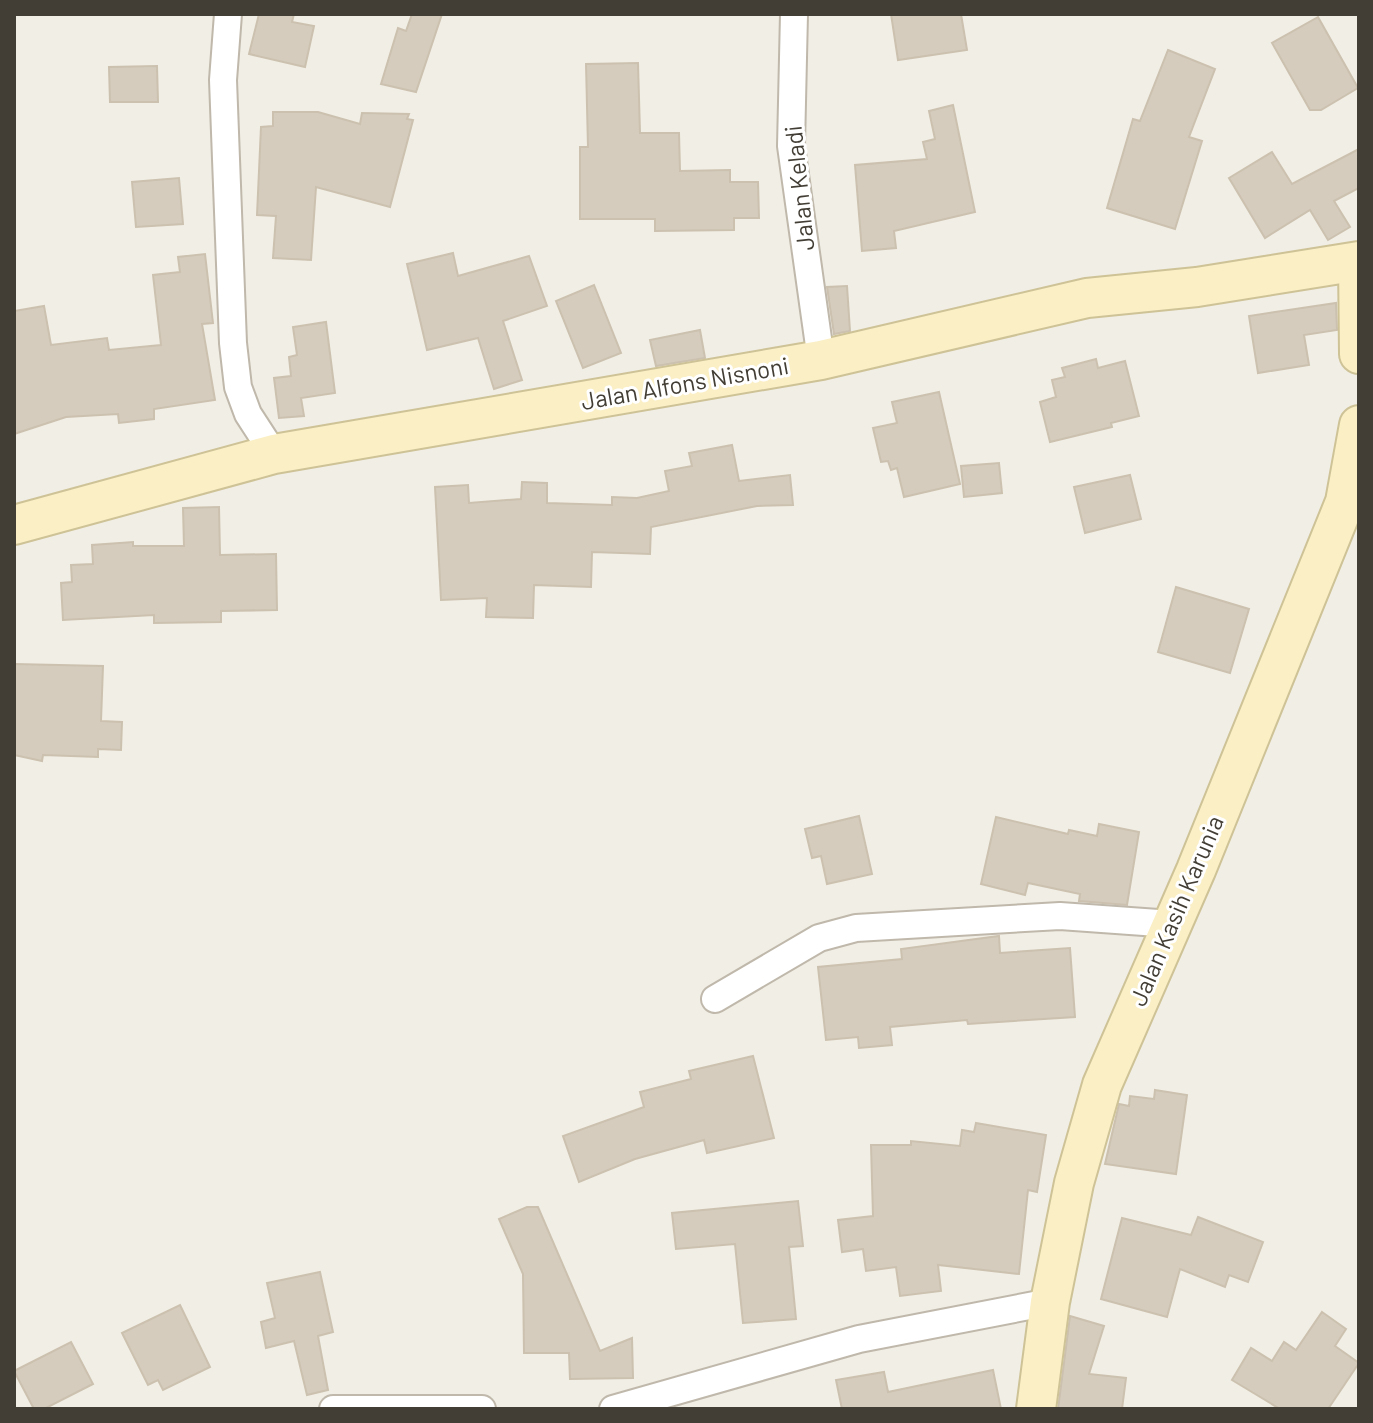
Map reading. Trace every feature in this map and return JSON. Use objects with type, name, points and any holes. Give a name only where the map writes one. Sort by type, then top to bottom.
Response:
[{"type":"main road","name":"Jalan Alfons Nisnoni","points":[[14,525],[274,454],[821,360],[1087,298],[1197,287],[1358,262]]},
{"type":"main road","points":[[1358,262],[1359,354]]},
{"type":"main road","name":"Jalan Kasih Karunia","points":[[1036,1409],[1050,1302],[1074,1183],[1102,1085],[1172,924],[1345,502],[1359,425]]},
{"type":"street","points":[[228,14],[223,80],[233,343],[243,401],[274,454]]},
{"type":"street","name":"Jalan Keladi","points":[[794,14],[791,146],[821,360]]},
{"type":"street","points":[[715,999],[819,938],[856,928],[1060,916],[1172,924]]},
{"type":"street","points":[[613,1409],[859,1339],[1050,1302]]},
{"type":"street","points":[[333,1409],[482,1409]]},
{"type":"building","points":[[259,14],[294,14],[292,22],[314,26],[305,67],[249,54]]},
{"type":"building","points":[[412,14],[442,14],[416,92],[381,84],[398,28],[406,31]]},
{"type":"building","points":[[891,14],[961,14],[967,50],[898,60]]},
{"type":"building","points":[[1318,17],[1358,88],[1321,110],[1310,110],[1272,43]]},
{"type":"building","points":[[1168,50],[1215,69],[1189,137],[1202,141],[1175,229],[1107,208],[1133,119],[1140,121]]},
{"type":"building","points":[[638,63],[640,133],[679,133],[680,171],[730,170],[730,182],[758,182],[759,218],[734,218],[734,230],[655,231],[655,219],[580,219],[580,147],[588,147],[586,64]]},
{"type":"building","points":[[157,66],[158,102],[110,102],[109,67]]},
{"type":"building","points":[[953,105],[975,212],[894,231],[896,248],[862,251],[855,165],[927,159],[923,142],[935,139],[929,111]]},
{"type":"building","points":[[273,112],[318,112],[360,124],[362,113],[409,114],[407,119],[413,120],[390,207],[316,187],[311,260],[273,258],[276,216],[257,215],[261,127],[273,126]]},
{"type":"building","points":[[1359,149],[1359,188],[1334,201],[1350,227],[1328,240],[1310,210],[1265,238],[1229,178],[1272,152],[1292,184]]},
{"type":"building","points":[[179,178],[183,224],[136,227],[132,182]]},
{"type":"building","points":[[453,253],[458,276],[529,256],[547,306],[503,321],[522,380],[494,389],[478,338],[427,350],[407,264]]},
{"type":"building","points":[[205,254],[213,323],[202,324],[215,400],[154,409],[154,419],[119,423],[118,414],[66,417],[14,434],[14,311],[44,306],[51,345],[107,338],[109,350],[161,345],[153,275],[180,272],[178,257]]},
{"type":"building","points":[[594,285],[621,353],[583,368],[556,301]]},
{"type":"building","points":[[847,286],[850,331],[834,334],[827,287]]},
{"type":"building","points":[[1336,303],[1337,330],[1304,335],[1309,365],[1258,373],[1249,316]]},
{"type":"building","points":[[326,322],[335,393],[301,398],[304,416],[279,418],[274,378],[291,376],[289,357],[297,355],[293,327]]},
{"type":"building","points":[[700,330],[705,358],[656,366],[650,340]]},
{"type":"building","points":[[1096,359],[1098,368],[1125,361],[1139,416],[1111,423],[1112,427],[1050,442],[1040,402],[1056,397],[1052,380],[1065,377],[1062,368]]},
{"type":"building","points":[[939,392],[960,484],[904,497],[897,468],[891,470],[888,461],[881,462],[873,428],[897,423],[892,402]]},
{"type":"building","points":[[732,445],[739,481],[790,475],[793,505],[757,506],[651,527],[650,554],[592,552],[591,587],[534,585],[533,618],[486,617],[487,598],[441,600],[435,487],[468,485],[469,503],[521,499],[522,482],[547,483],[547,503],[612,505],[612,497],[637,498],[669,491],[665,471],[692,466],[689,453]]},
{"type":"building","points":[[999,463],[1002,493],[964,497],[961,466]]},
{"type":"building","points":[[1130,475],[1141,519],[1085,533],[1074,487]]},
{"type":"building","points":[[219,507],[220,555],[276,554],[277,610],[221,611],[221,622],[154,623],[154,615],[63,620],[61,583],[72,582],[71,565],[93,564],[92,545],[133,542],[133,546],[184,546],[183,508]]},
{"type":"building","points":[[1176,587],[1249,609],[1230,673],[1158,652]]},
{"type":"building","points":[[14,664],[103,666],[101,721],[122,722],[121,750],[98,749],[98,757],[43,755],[42,761],[14,755]]},
{"type":"building","points":[[859,816],[872,874],[827,884],[821,856],[812,858],[805,829]]},
{"type":"building","points":[[996,817],[1068,834],[1069,830],[1097,836],[1099,824],[1139,832],[1127,905],[1079,901],[1080,894],[1028,883],[1025,895],[981,884]]},
{"type":"building","points":[[999,936],[1000,953],[1070,948],[1075,1017],[968,1024],[967,1020],[890,1027],[892,1045],[859,1048],[858,1037],[826,1040],[818,967],[902,959],[901,949]]},
{"type":"building","points":[[753,1056],[774,1138],[707,1153],[704,1140],[635,1159],[579,1182],[563,1136],[644,1107],[640,1092],[691,1079],[689,1071]]},
{"type":"building","points":[[1155,1090],[1187,1095],[1176,1174],[1105,1164],[1119,1104],[1129,1106],[1130,1096],[1154,1099]]},
{"type":"building","points":[[976,1123],[1046,1135],[1037,1192],[1028,1190],[1019,1274],[938,1265],[941,1291],[900,1296],[896,1267],[866,1271],[863,1249],[842,1252],[838,1220],[873,1216],[871,1145],[911,1145],[911,1141],[960,1146],[962,1130],[974,1132]]},
{"type":"building","points":[[798,1201],[803,1246],[789,1247],[796,1319],[743,1323],[735,1244],[676,1249],[672,1213]]},
{"type":"building","points":[[527,1207],[538,1207],[600,1351],[632,1338],[633,1378],[570,1379],[569,1353],[524,1353],[523,1274],[499,1219]]},
{"type":"building","points":[[1198,1217],[1263,1242],[1248,1282],[1229,1275],[1225,1287],[1180,1269],[1167,1317],[1101,1299],[1122,1218],[1191,1235]]},
{"type":"building","points":[[320,1272],[333,1332],[318,1336],[328,1390],[307,1395],[294,1341],[266,1348],[261,1322],[275,1318],[267,1283]]},
{"type":"building","points":[[180,1305],[210,1367],[163,1390],[158,1380],[148,1385],[122,1333]]},
{"type":"building","points":[[1322,1312],[1346,1329],[1335,1346],[1359,1363],[1328,1409],[1280,1409],[1232,1380],[1251,1348],[1272,1361],[1284,1342],[1296,1350]]},
{"type":"building","points":[[1070,1316],[1104,1326],[1089,1374],[1126,1378],[1122,1409],[1058,1409]]},
{"type":"building","points":[[71,1342],[93,1384],[44,1409],[34,1409],[14,1371]]},
{"type":"building","points":[[993,1370],[1001,1409],[842,1409],[836,1380],[884,1372],[888,1392]]}]
